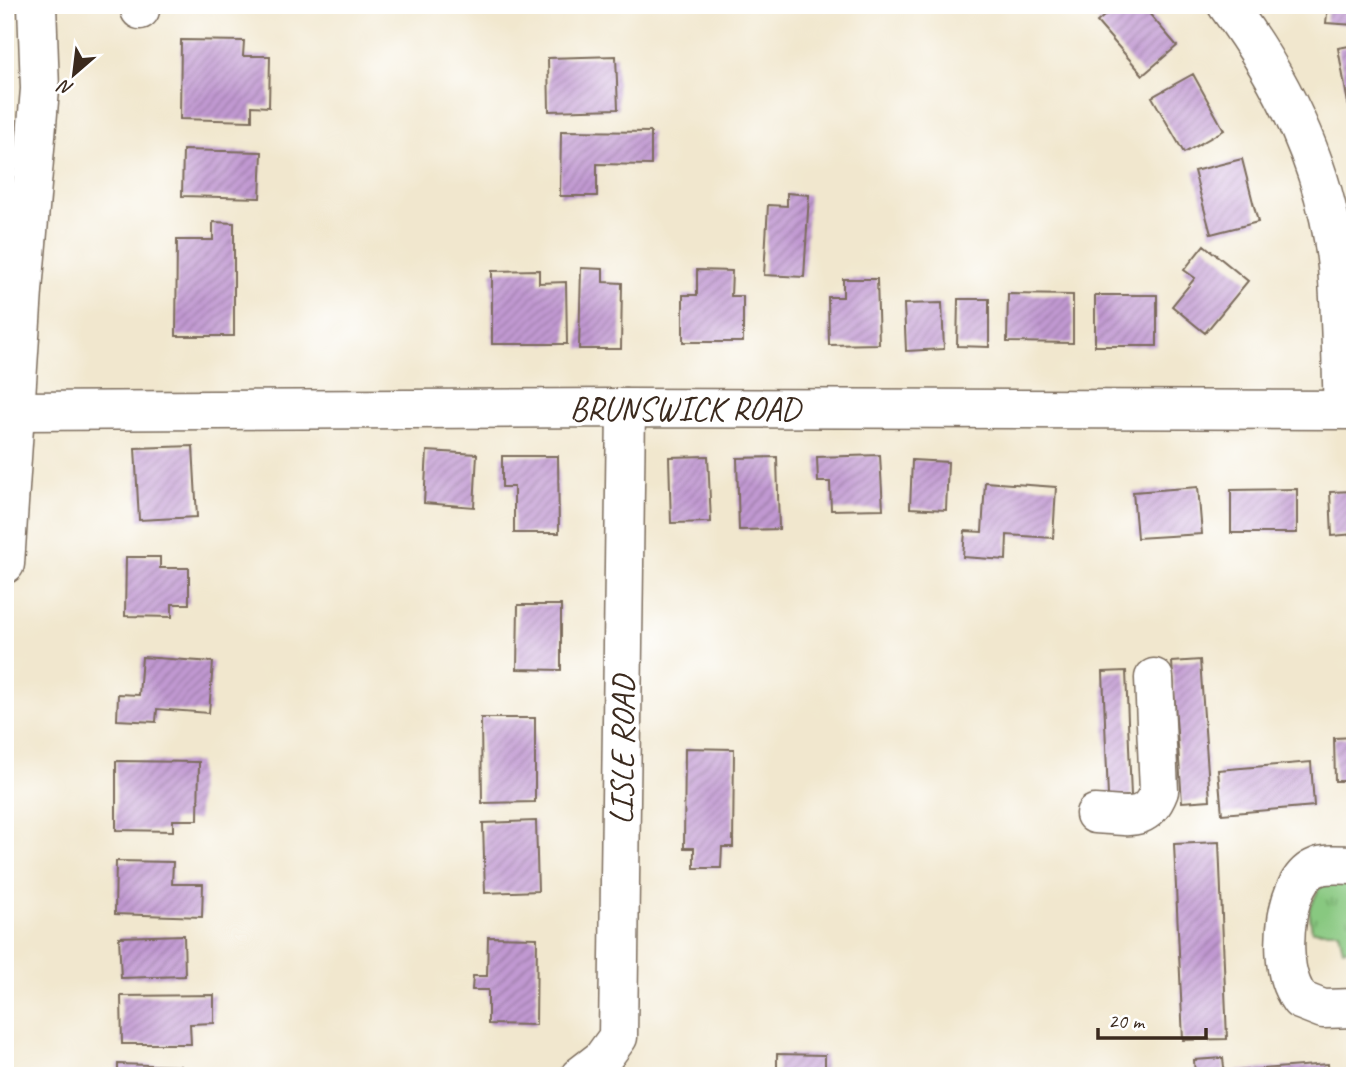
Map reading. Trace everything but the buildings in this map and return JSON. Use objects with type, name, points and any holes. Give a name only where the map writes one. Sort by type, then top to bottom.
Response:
[{"type":"street","points":[[5,564],[40,89],[37,5]]},
{"type":"street","points":[[1227,5],[1257,46],[1292,110],[1316,171],[1341,214],[1337,266],[1349,410]]},
{"type":"street","name":"BRUNSWICK ROAD","points":[[16,411],[626,408],[1349,410]]},
{"type":"street","name":"LISLE ROAD","points":[[580,1076],[602,1059],[618,1037],[626,408]]},
{"type":"street","points":[[1095,814],[1141,815],[1153,807],[1159,791],[1154,678]]},
{"type":"street","points":[[1355,865],[1317,867],[1299,880],[1289,902],[1286,938],[1289,979],[1300,1000],[1323,1009],[1355,1008]]},
{"type":"green space","points":[[1355,876],[1355,948],[1343,949],[1339,931],[1312,931],[1309,910],[1320,886]]}]
